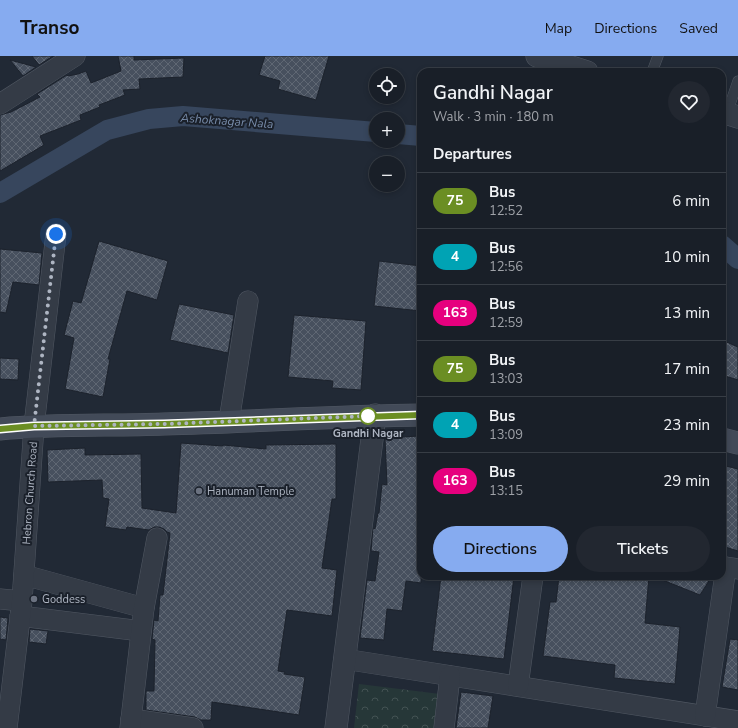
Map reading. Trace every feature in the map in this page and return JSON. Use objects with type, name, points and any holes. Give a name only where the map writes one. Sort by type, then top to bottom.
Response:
[{"type":"main road","points":[[0,429],[34,426],[164,424],[417,415]]},
{"type":"main road","points":[[726,440],[738,443]]},
{"type":"street","points":[[0,104],[75,56]]},
{"type":"street","points":[[537,56],[574,68]]},
{"type":"street","name":"Hebron Church Road","points":[[7,728],[24,575],[34,426],[56,234]]},
{"type":"street","points":[[229,421],[248,301]]},
{"type":"street","points":[[336,728],[375,416]]},
{"type":"street","points":[[156,538],[144,608],[130,724],[193,728]]},
{"type":"street","points":[[726,567],[738,569]]},
{"type":"street","points":[[24,575],[144,608]]},
{"type":"street","points":[[518,686],[532,580]]},
{"type":"street","points":[[705,716],[724,580]]},
{"type":"street","points":[[0,598],[21,608],[141,631]]},
{"type":"street","points":[[344,659],[738,721]]},
{"type":"street","points":[[444,728],[450,676]]},
{"type":"lane","points":[[654,68],[658,56]]},
{"type":"lane","points":[[729,114],[738,81]]},
{"type":"green space","points":[[359,684],[440,694],[437,728],[354,728]]},
{"type":"building","points":[[32,56],[53,56],[39,65]]},
{"type":"building","points":[[118,56],[134,56],[134,60],[184,58],[183,77],[139,79],[140,89],[123,90],[125,95],[99,105],[100,107],[80,115],[81,120],[40,136],[44,145],[0,171],[0,115],[11,112],[40,97],[37,94],[67,75],[78,74],[86,71],[91,83],[121,71]]},
{"type":"building","points":[[265,56],[329,56],[316,100],[278,89],[280,81],[259,75]]},
{"type":"building","points":[[10,60],[36,67],[23,76]]},
{"type":"building","points":[[99,241],[168,261],[157,300],[127,291],[108,359],[110,359],[103,397],[65,389],[74,338],[64,335],[73,301],[81,303]]},
{"type":"building","points":[[0,249],[42,253],[39,285],[13,282],[6,313],[0,312]]},
{"type":"building","points":[[379,261],[417,266],[417,311],[374,306]]},
{"type":"building","points":[[179,304],[234,315],[228,353],[170,340]]},
{"type":"building","points":[[294,315],[366,321],[361,390],[332,388],[333,381],[288,377]]},
{"type":"building","points":[[726,342],[738,347],[738,380],[726,376]]},
{"type":"building","points":[[0,358],[19,359],[18,380],[0,379]]},
{"type":"building","points":[[417,436],[417,580],[421,580],[421,583],[406,581],[402,611],[387,609],[384,640],[360,638],[367,580],[375,581],[379,552],[371,551],[373,528],[375,529],[379,513],[382,484],[387,485],[385,438]]},
{"type":"building","points":[[181,443],[266,449],[266,445],[336,444],[336,499],[332,499],[322,568],[337,570],[332,616],[287,610],[278,671],[285,672],[284,674],[305,677],[299,715],[212,702],[211,720],[201,720],[195,717],[146,710],[146,691],[154,691],[155,640],[152,639],[154,620],[158,621],[160,595],[163,595],[170,533],[159,527],[154,527],[149,530],[127,527],[126,530],[105,527],[109,499],[103,498],[102,480],[48,482],[47,450],[85,448],[85,455],[141,454],[142,508],[176,513]]},
{"type":"building","points":[[726,466],[738,469],[738,551],[726,547]]},
{"type":"building","points":[[441,580],[514,580],[504,659],[432,651]]},
{"type":"building","points":[[559,580],[649,580],[645,623],[680,627],[675,684],[614,678],[615,665],[543,656],[550,602],[556,602]]},
{"type":"building","points":[[662,580],[709,580],[700,595]]},
{"type":"building","points":[[0,617],[8,618],[6,640],[0,639]]},
{"type":"building","points":[[30,629],[48,631],[46,644],[29,642]]},
{"type":"building","points":[[730,639],[738,640],[738,690],[722,687]]},
{"type":"building","points":[[461,692],[493,696],[488,728],[456,728]]},
{"type":"waterway","name":"Ashoknagar Nala","points":[[0,193],[107,130],[149,119],[183,116],[369,131]]},
{"type":"waterway","name":"Ashoknagar Nala","points":[[405,135],[417,136]]},
{"type":"waterway","name":"Ashoknagar Nala","points":[[726,248],[738,259]]},
{"type":"bus line","name":"75","points":[[0,429],[34,426],[164,424],[417,415]]},
{"type":"place","name":"Gandhi Nagar","points":[[368,416]]},
{"type":"place","name":"Hanuman Temple","points":[[199,491]]},
{"type":"place","name":"Goddess","points":[[34,599]]},
{"type":"route","points":[[56,234],[34,426],[164,424],[368,416]]}]
